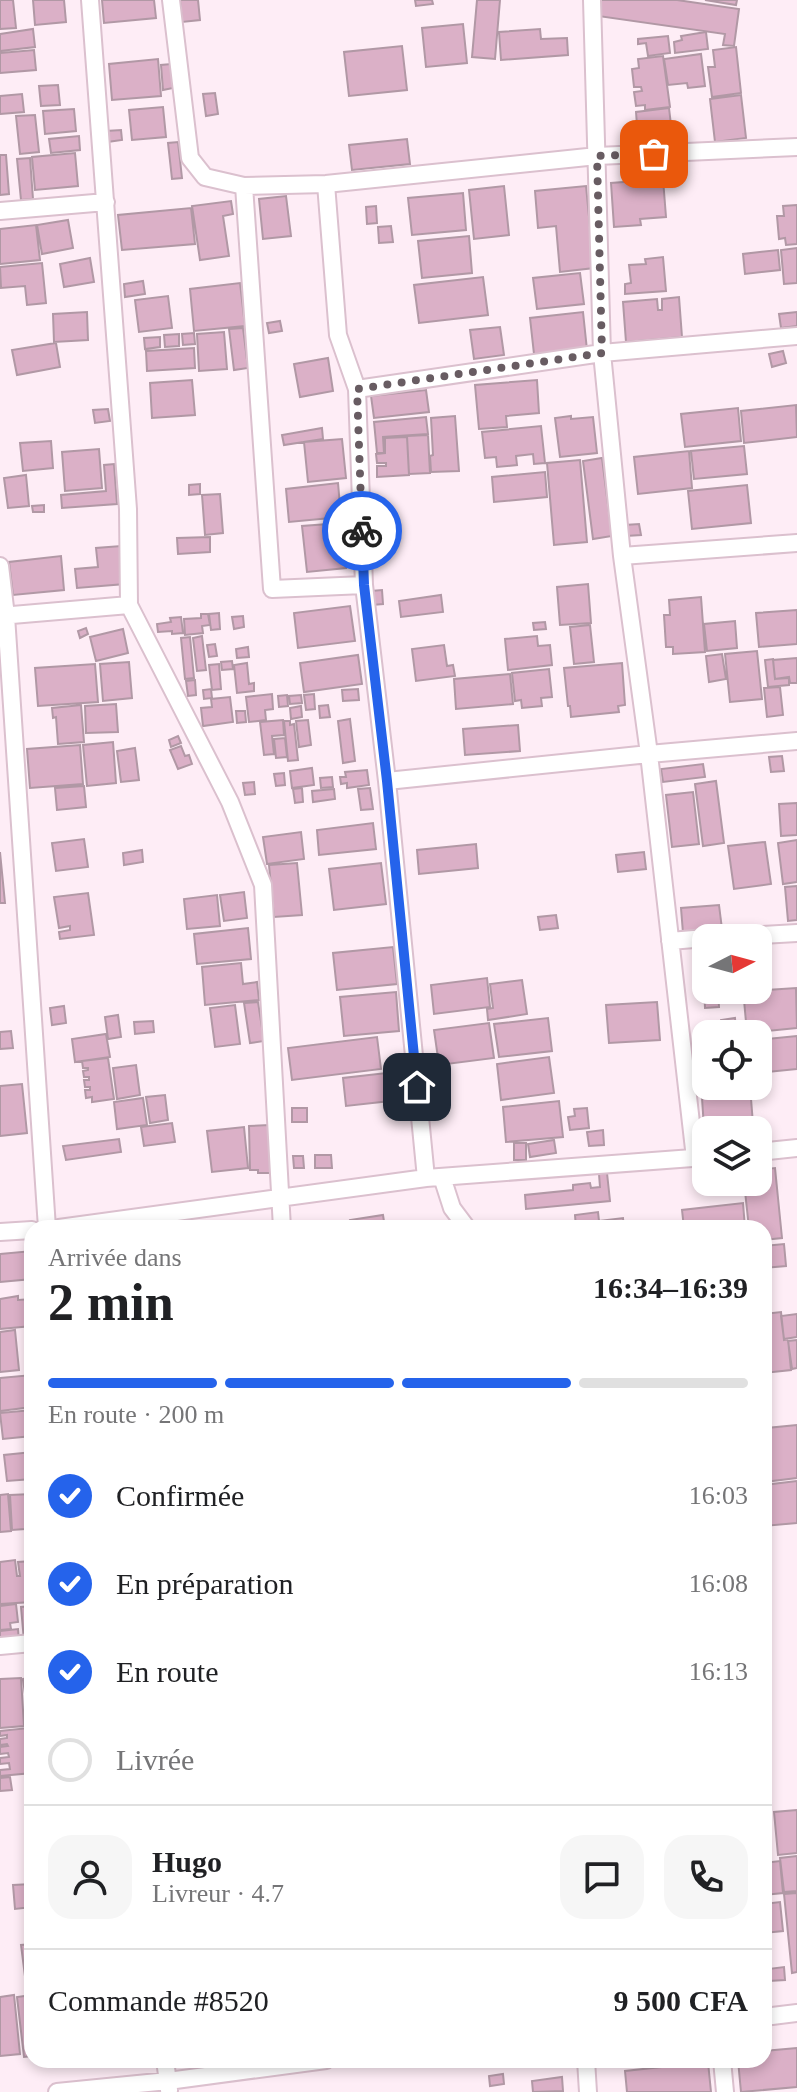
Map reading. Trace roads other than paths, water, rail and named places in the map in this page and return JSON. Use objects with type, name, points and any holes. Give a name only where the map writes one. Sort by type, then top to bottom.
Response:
[{"type":"street","points":[[90,0],[128,509],[129,605],[230,802],[263,885],[281,1220]]},
{"type":"street","points":[[171,0],[190,158],[205,177],[244,186],[326,184],[597,156],[797,147]]},
{"type":"street","points":[[592,0],[602,353],[622,556],[694,1116]]},
{"type":"street","points":[[326,184],[338,335],[357,389],[364,585],[434,1178],[461,1220]]},
{"type":"street","points":[[244,186],[272,589],[364,585]]},
{"type":"street","points":[[0,211],[106,202]]},
{"type":"street","points":[[357,389],[602,353],[797,336]]},
{"type":"street","points":[[622,556],[797,543]]},
{"type":"street","points":[[0,566],[46,1220]]},
{"type":"street","points":[[3,616],[129,605]]},
{"type":"street","points":[[387,781],[797,741]]},
{"type":"street","points":[[772,934],[797,933]]},
{"type":"street","points":[[670,941],[692,939]]},
{"type":"street","points":[[772,1151],[797,1148]]},
{"type":"street","points":[[125,1220],[434,1178],[692,1159]]},
{"type":"street","points":[[0,1232],[24,1230]]},
{"type":"street","points":[[0,1646],[24,1644]]},
{"type":"street","points":[[772,2016],[797,2013]]},
{"type":"street","points":[[57,2092],[168,2087],[279,2068]]},
{"type":"street","points":[[586,2068],[588,2092]]},
{"type":"street","points":[[723,2068],[725,2092]]}]
